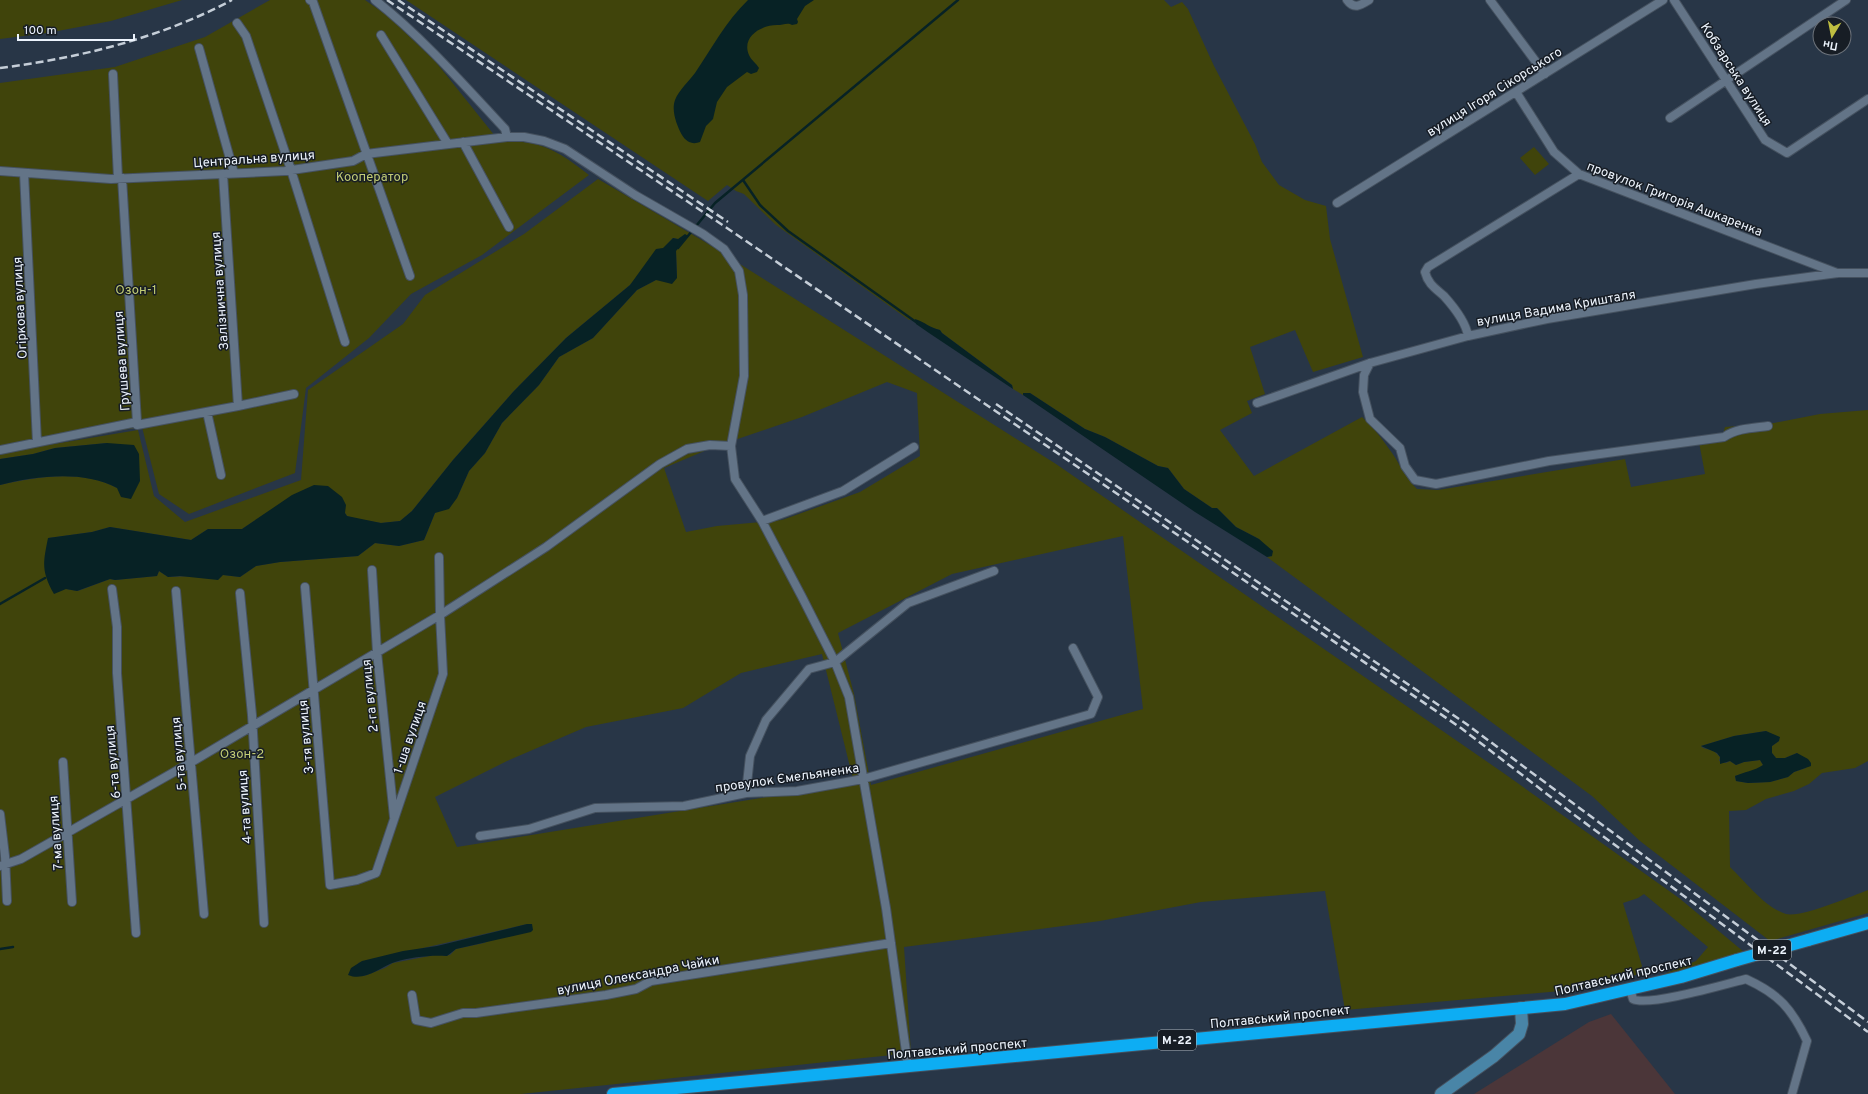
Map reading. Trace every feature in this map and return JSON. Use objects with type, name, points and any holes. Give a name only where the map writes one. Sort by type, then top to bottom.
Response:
[{"type":"highway","name":"Полтавський проспект","points":[[613,1094],[701,1090],[908,1066],[1565,1004],[1630,990],[1868,923]]},
{"type":"street","points":[[310,0],[313,2],[410,276]]},
{"type":"street","points":[[375,0],[398,19],[451,71],[505,129],[507,137]]},
{"type":"street","points":[[1347,0],[1350,4],[1361,6],[1369,0]]},
{"type":"street","points":[[1490,0],[1545,74]]},
{"type":"street","name":"вулиця Ігоря Сікорського","points":[[1337,203],[1663,0]]},
{"type":"street","name":"Кобзарська вулиця","points":[[1674,0],[1765,140],[1787,153],[1868,99]]},
{"type":"street","points":[[1670,118],[1846,0]]},
{"type":"street","points":[[237,23],[246,36],[291,170],[345,342]]},
{"type":"street","points":[[381,35],[448,144]]},
{"type":"street","points":[[199,48],[234,173]]},
{"type":"street","name":"Грушева вулиця","points":[[113,74],[137,422]]},
{"type":"street","name":"провулок Григорія Ашкаренка","points":[[1516,92],[1554,152],[1579,174],[1838,273]]},
{"type":"street","name":"Центральна вулиця","points":[[0,171],[120,178],[291,170],[353,161],[366,154],[507,137],[524,137],[544,141],[565,149],[634,195],[703,234],[724,249],[738,271],[743,295],[744,376],[731,446],[735,479],[762,521],[835,662],[849,697],[891,943],[908,1066]]},
{"type":"street","points":[[463,142],[509,227]]},
{"type":"street","name":"Огіркова вулиця","points":[[24,173],[37,442]]},
{"type":"street","name":"Залізнична вулиця","points":[[223,174],[238,406]]},
{"type":"street","points":[[1468,336],[1467,330],[1450,302],[1431,286],[1427,280],[1425,272],[1428,267],[1579,174]]},
{"type":"street","name":"вулиця Вадима Кришталя","points":[[1257,403],[1370,362],[1468,336],[1547,319],[1756,284],[1838,273],[1868,273]]},
{"type":"street","points":[[1370,362],[1364,376],[1363,392],[1370,419],[1400,448],[1405,466],[1415,480],[1436,484],[1549,461],[1724,437],[1737,431],[1768,426]]},
{"type":"street","points":[[0,450],[137,422],[137,425],[294,394]]},
{"type":"street","points":[[207,412],[220,475]]},
{"type":"street","points":[[3,866],[21,859],[190,764],[440,615],[546,547],[660,464],[687,449],[710,444],[731,446]]},
{"type":"street","points":[[762,521],[843,491],[914,447]]},
{"type":"street","name":"1-ша вулиця","points":[[330,886],[357,880],[376,873],[443,674],[439,557]]},
{"type":"street","name":"2-га вулиця","points":[[372,570],[377,652],[394,819]]},
{"type":"street","points":[[746,793],[750,756],[766,720],[809,669],[835,662],[908,603],[994,571]]},
{"type":"street","name":"3-тя вулиця","points":[[305,587],[330,886]]},
{"type":"street","name":"6-та вулиця","points":[[112,589],[117,627],[117,673],[128,798],[136,933]]},
{"type":"street","name":"5-та вулиця","points":[[176,591],[204,914]]},
{"type":"street","name":"4-та вулиця","points":[[240,593],[252,715],[261,887],[264,902],[264,923]]},
{"type":"street","name":"провулок Ємельяненка","points":[[480,836],[529,829],[595,808],[684,806],[746,793],[797,791],[863,779],[1091,714],[1098,698],[1073,648]]},
{"type":"street","name":"7-ма вулиця","points":[[63,762],[64,798],[68,832],[72,902]]},
{"type":"street","points":[[0,814],[7,901]]},
{"type":"street","name":"вулиця Олександра Чайки","points":[[412,995],[416,1020],[431,1023],[463,1013],[476,1014],[606,995],[636,990],[651,981],[891,943]]},
{"type":"street","points":[[1630,990],[1633,999],[1637,1001],[1662,999],[1746,979],[1757,984],[1783,1002],[1799,1024],[1808,1042],[1792,1094]]},
{"type":"street","points":[[1441,1094],[1494,1056],[1519,1034],[1522,1024],[1521,1008]]},
{"type":"shaded area","points":[[748,0],[814,0],[805,6],[797,19],[797,24],[765,27],[759,29],[750,37],[747,48],[750,57],[759,68],[757,72],[751,74],[747,72],[727,87],[717,102],[713,119],[706,126],[700,142],[690,142],[684,137],[677,123],[674,114],[675,100],[726,26]]},
{"type":"shaded area","points":[[685,234],[688,236],[676,251],[677,278],[672,284],[656,280],[637,290],[593,338],[559,357],[539,385],[502,423],[485,453],[469,471],[457,498],[449,509],[435,513],[424,540],[399,546],[375,543],[358,556],[280,562],[256,566],[240,577],[223,575],[218,580],[180,576],[168,577],[159,571],[157,576],[115,580],[110,579],[77,591],[66,589],[54,594],[47,579],[44,567],[48,538],[92,532],[110,527],[191,540],[208,529],[242,529],[292,495],[314,485],[328,486],[342,497],[346,505],[345,513],[347,516],[381,523],[400,521],[412,511],[453,460],[513,392],[566,338],[630,285],[656,249],[663,248],[673,238],[678,239]]},
{"type":"shaded area","points":[[915,319],[940,330],[1012,385],[1013,389],[916,324]]},
{"type":"shaded area","points":[[1023,393],[1030,393],[1085,429],[1105,437],[1158,466],[1168,468],[1184,489],[1212,508],[1217,508],[1236,527],[1259,539],[1273,551],[1272,556],[1267,557],[1195,512],[1023,395]]},
{"type":"shaded area","points":[[107,443],[134,445],[139,454],[140,481],[131,499],[121,497],[117,488],[104,482],[75,477],[44,477],[0,485],[0,459],[33,454],[55,448]]},
{"type":"shaded area","points":[[1766,731],[1780,737],[1779,741],[1772,746],[1772,753],[1776,758],[1785,758],[1797,753],[1808,759],[1811,766],[1794,772],[1788,777],[1770,782],[1748,783],[1736,781],[1735,776],[1763,765],[1760,760],[1744,762],[1736,765],[1730,761],[1720,764],[1720,757],[1717,753],[1701,746],[1734,736]]},
{"type":"shaded area","points":[[532,924],[533,930],[531,932],[456,949],[447,956],[421,957],[401,960],[360,977],[348,975],[351,968],[362,961],[403,951],[437,946]]},
{"type":"shaded area","points":[[1611,1014],[1675,1094],[1474,1094],[1589,1022]]},
{"type":"green space","points":[[0,0],[182,0],[111,21],[47,33],[0,39]]},
{"type":"green space","points":[[270,0],[365,0],[388,16],[435,61],[499,141],[526,142],[554,151],[589,175],[482,255],[411,294],[369,338],[306,388],[295,473],[189,514],[159,494],[142,427],[0,449],[0,83],[115,67],[205,37]]},
{"type":"green space","points":[[406,0],[1164,0],[1171,7],[1182,2],[1188,9],[1214,66],[1255,144],[1262,162],[1279,185],[1305,200],[1326,206],[1330,239],[1363,357],[1313,372],[1295,330],[1250,347],[1265,394],[1247,401],[1252,413],[1220,430],[1254,476],[1362,417],[1382,439],[1407,477],[1417,489],[1438,490],[1625,459],[1631,487],[1705,474],[1698,437],[1723,434],[1725,427],[1774,423],[1820,414],[1868,410],[1868,761],[1855,768],[1822,773],[1809,784],[1794,791],[1766,799],[1746,810],[1729,811],[1730,867],[1770,906],[1786,914],[1803,913],[1827,906],[1868,890],[1868,913],[1770,941],[1640,841],[1592,796],[1267,557],[1272,556],[1259,539],[1236,527],[1217,508],[1212,508],[1184,489],[1168,468],[1158,466],[1105,437],[1085,429],[1030,393],[1023,393],[1023,395],[1013,389],[1012,385],[940,330],[921,322],[909,320],[776,225],[744,194],[727,185],[708,201]],"holes":[[[1766,731],[1779,741],[1772,746],[1772,753],[1776,758],[1785,758],[1797,753],[1806,768],[1794,772],[1788,777],[1770,782],[1748,783],[1736,781],[1735,776],[1756,770],[1763,765],[1760,760],[1744,762],[1736,765],[1730,761],[1726,763],[1719,761],[1720,757],[1714,751],[1701,746],[1734,736]]]},
{"type":"green space","points":[[1534,147],[1549,164],[1535,175],[1520,158]]},
{"type":"green space","name":"Озон-2","points":[[598,179],[705,242],[1056,464],[1502,772],[1679,898],[1744,952],[1654,978],[1696,961],[1708,947],[1644,894],[1638,898],[1623,903],[1642,966],[1636,975],[1603,985],[1561,991],[1345,1010],[1325,891],[1201,902],[1100,921],[904,947],[911,1053],[521,1094],[0,1094],[0,485],[29,479],[59,476],[89,478],[117,488],[107,443],[55,448],[33,454],[0,459],[0,453],[138,430],[154,496],[185,522],[301,480],[308,390],[403,324],[425,295],[524,234]],"holes":[[[673,238],[678,239],[676,250],[677,278],[656,280],[637,290],[593,338],[559,357],[539,385],[502,423],[485,453],[469,471],[457,498],[435,513],[424,540],[399,546],[375,543],[358,556],[280,562],[256,566],[240,577],[223,575],[168,577],[159,571],[157,576],[115,580],[110,579],[78,591],[66,589],[49,538],[92,532],[110,527],[191,540],[208,529],[242,529],[271,510],[345,513],[347,516],[356,519],[381,523],[400,521],[412,511],[453,460],[513,392],[566,338],[630,285]],[[887,382],[917,393],[920,456],[860,492],[782,520],[717,526],[686,532],[664,468],[714,447],[802,417]],[[1123,536],[1143,709],[871,785],[854,694],[838,633],[952,574]],[[822,654],[854,783],[457,847],[435,797],[507,761],[586,727],[683,708],[741,673]],[[527,924],[484,943],[456,949],[450,955],[444,956],[440,954],[393,963],[385,968],[364,976],[358,963]]]},
{"type":"waterway","points":[[678,248],[715,203],[958,0]]},
{"type":"waterway","points":[[743,180],[760,205],[788,231],[916,322]]},
{"type":"waterway","points":[[0,604],[45,578]]},
{"type":"waterway","points":[[0,949],[13,947]]},
{"type":"railway","points":[[0,68],[30,64],[89,52],[148,36],[177,25],[232,0]]},
{"type":"railway","points":[[387,0],[718,222],[1461,728],[1569,811],[1868,1032]]},
{"type":"railway","points":[[398,0],[728,222]]},
{"type":"railway","points":[[996,404],[1465,723],[1868,1022]]},
{"type":"park label","name":"Кооператор","points":[[372,176]]},
{"type":"park label","name":"Озон-1","points":[[136,289]]}]
